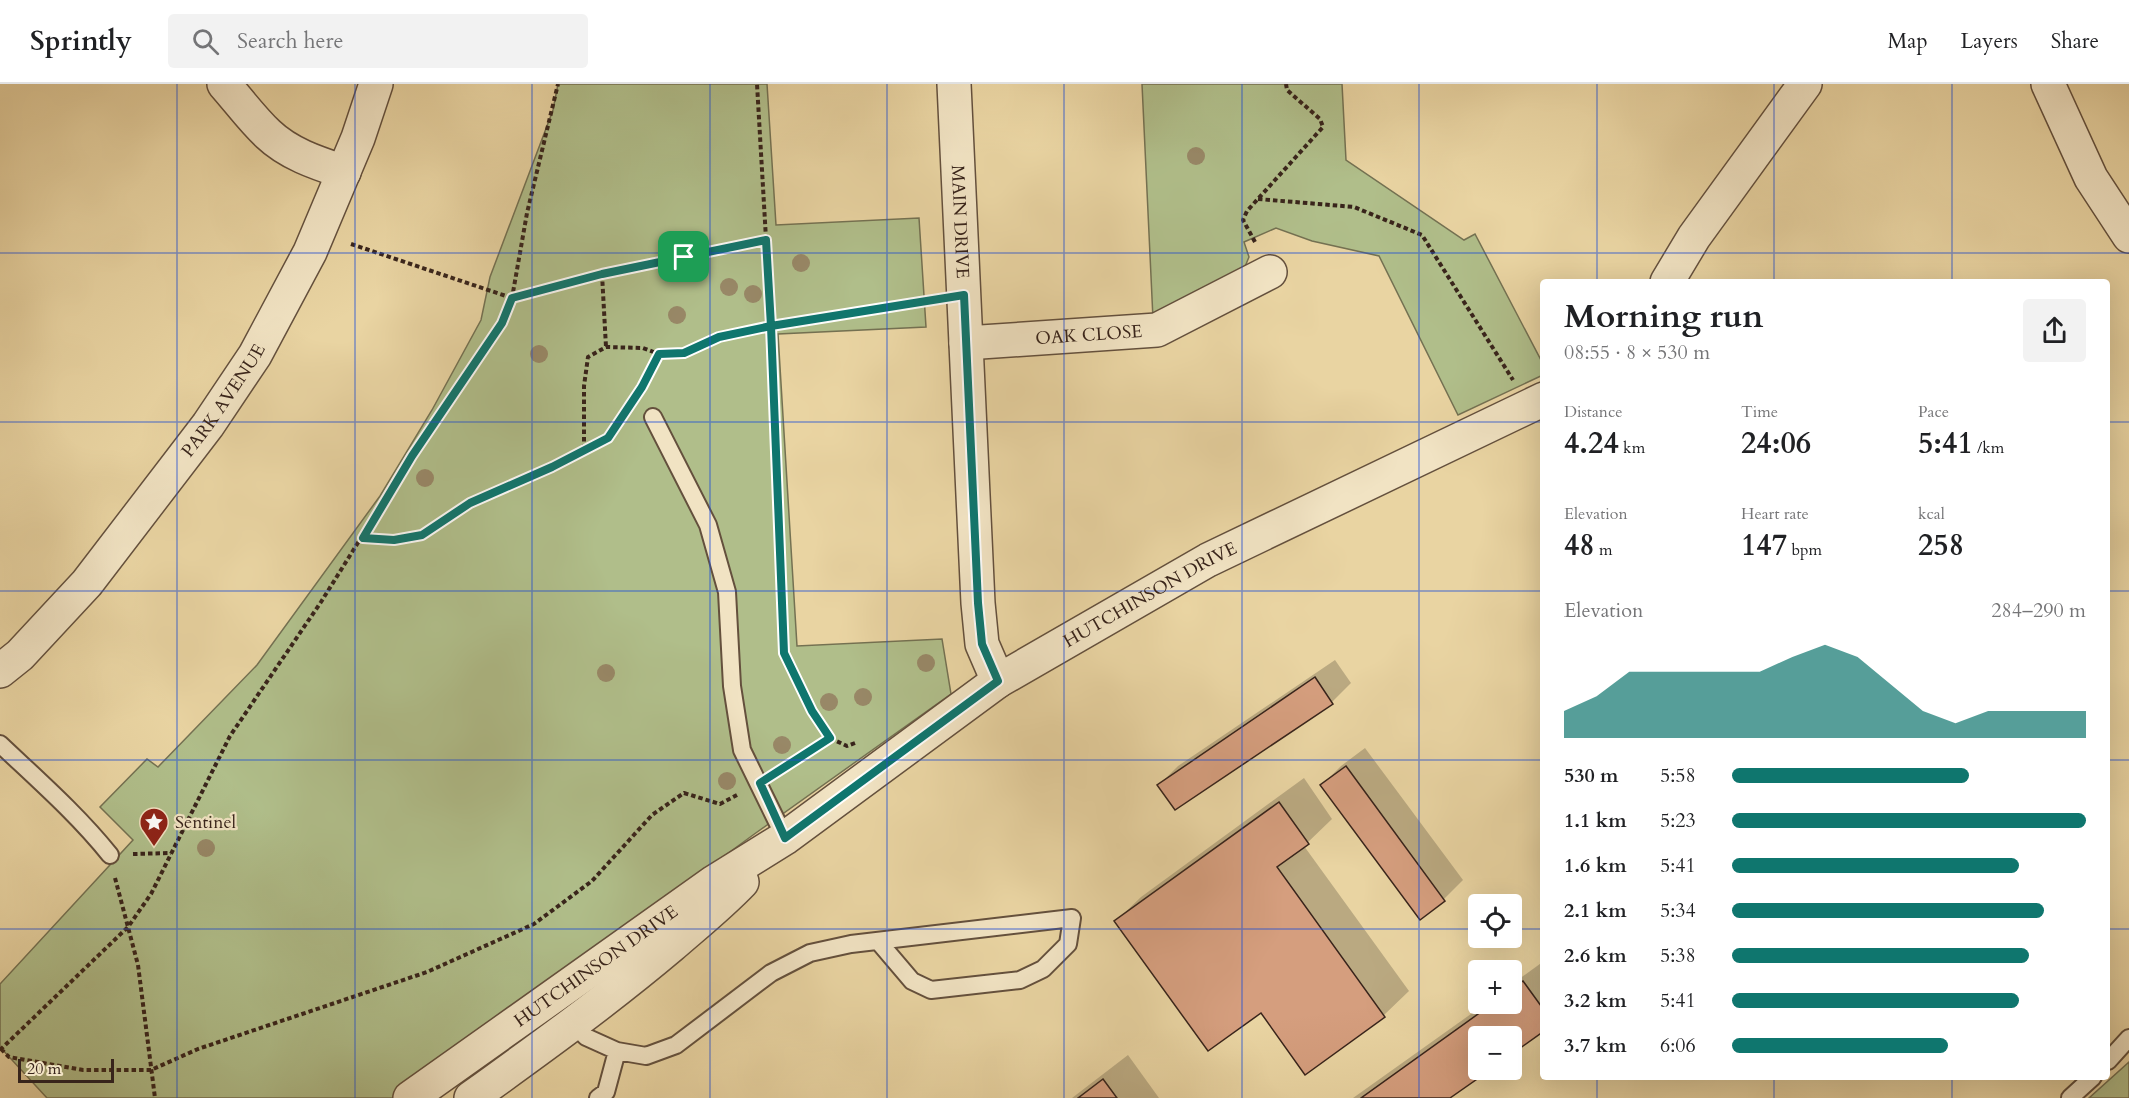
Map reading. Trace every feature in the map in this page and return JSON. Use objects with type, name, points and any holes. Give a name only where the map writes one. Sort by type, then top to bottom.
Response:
[{"type":"street","points":[[224,84],[268,135],[284,147],[305,159],[344,172]]},
{"type":"street","name":"PARK AVENUE","points":[[0,671],[27,648],[87,583],[208,426],[255,355],[310,252],[344,172],[376,84]]},
{"type":"street","name":"MAIN DRIVE","points":[[954,84],[978,603],[982,644],[998,681]]},
{"type":"street","points":[[1669,279],[1694,237],[1805,84]]},
{"type":"street","points":[[2048,84],[2091,178],[2129,237]]},
{"type":"street","name":"OAK CLOSE","points":[[966,343],[1157,330],[1270,272]]},
{"type":"street","name":"HUTCHINSON DRIVE","points":[[410,1098],[714,882],[785,838],[998,681],[1208,560],[1536,402]]},
{"type":"street","name":"HUTCHINSON DRIVE","points":[[471,1098],[573,1024],[723,902],[785,838]]},
{"type":"lane","points":[[653,417],[708,525],[727,592],[732,686],[742,750],[785,838]]},
{"type":"lane","points":[[0,744],[58,797],[110,855]]},
{"type":"lane","points":[[550,997],[586,1036],[616,1051],[646,1056],[676,1045],[771,973],[810,953],[879,941],[1072,918],[1068,944],[1043,969],[1020,980],[931,990],[912,981],[879,941]]},
{"type":"lane","points":[[2110,1059],[2129,1038]]},
{"type":"lane","points":[[598,1098],[606,1092],[616,1051]]},
{"type":"lane","points":[[2070,1098],[2090,1080]]},
{"type":"path","points":[[558,84],[527,213],[512,298],[502,323],[412,456],[363,538],[230,736],[151,894],[128,927],[1,1049],[9,1057],[83,1070],[151,1070],[198,1049],[427,972],[534,924],[592,881],[652,815],[684,793],[720,804],[760,783],[830,738]]},
{"type":"path","points":[[758,84],[771,326],[784,653],[812,711],[830,738],[847,746],[856,742]]},
{"type":"path","points":[[1270,272],[1243,220],[1247,211],[1323,127],[1320,119],[1287,90],[1286,84]]},
{"type":"path","points":[[1258,200],[1354,207],[1422,235],[1536,402]]},
{"type":"path","points":[[351,244],[512,298],[602,274],[766,240]]},
{"type":"path","points":[[602,274],[606,347]]},
{"type":"path","points":[[584,449],[584,386],[588,357],[606,347],[643,348],[659,354],[684,353],[719,337],[771,326],[964,295]]},
{"type":"path","points":[[363,538],[394,540],[422,535],[470,503],[552,467],[608,438],[642,387],[659,354]]},
{"type":"path","points":[[155,1098],[138,965],[110,855],[171,853]]},
{"type":"green space","points":[[558,84],[767,84],[776,225],[919,218],[926,327],[778,334],[797,646],[942,639],[951,694],[753,835],[394,1098],[47,1098],[0,1047],[0,984],[133,840],[100,807],[147,759],[158,767],[257,665],[380,496],[432,410],[481,320],[490,277],[553,110]]},
{"type":"green space","points":[[1142,84],[1342,84],[1346,160],[1464,240],[1475,234],[1540,358],[1540,376],[1458,415],[1379,256],[1312,241],[1276,228],[1244,242],[1249,257],[1244,269],[1153,319]]},
{"type":"green space","points":[[2129,1062],[2129,1098],[2089,1098],[2110,1080]]},
{"type":"building","points":[[1315,677],[1333,704],[1175,810],[1157,785]]},
{"type":"building","points":[[1346,766],[1445,901],[1420,920],[1320,785]]},
{"type":"building","points":[[1279,802],[1309,844],[1277,867],[1385,1017],[1305,1075],[1261,1013],[1208,1051],[1114,921]]},
{"type":"building","points":[[1523,981],[1540,1004],[1540,1034],[1522,1047],[1522,1026],[1468,1026],[1468,1080],[1476,1080],[1450,1098],[1361,1098],[1478,1014],[1522,1014]]},
{"type":"building","points":[[1103,1079],[1117,1098],[1078,1098]]},
{"type":"place","name":"Sentinel","points":[[154,848]]},
{"type":"route","points":[[684,257],[602,274],[512,298],[502,323],[412,456],[363,538],[394,540],[422,535],[470,503],[552,467],[608,438],[642,387],[659,354],[684,353],[719,337],[771,326],[784,653],[812,711],[830,738],[760,783],[785,838],[998,681],[982,644],[978,603],[964,295],[771,326],[766,240],[684,257]]}]
